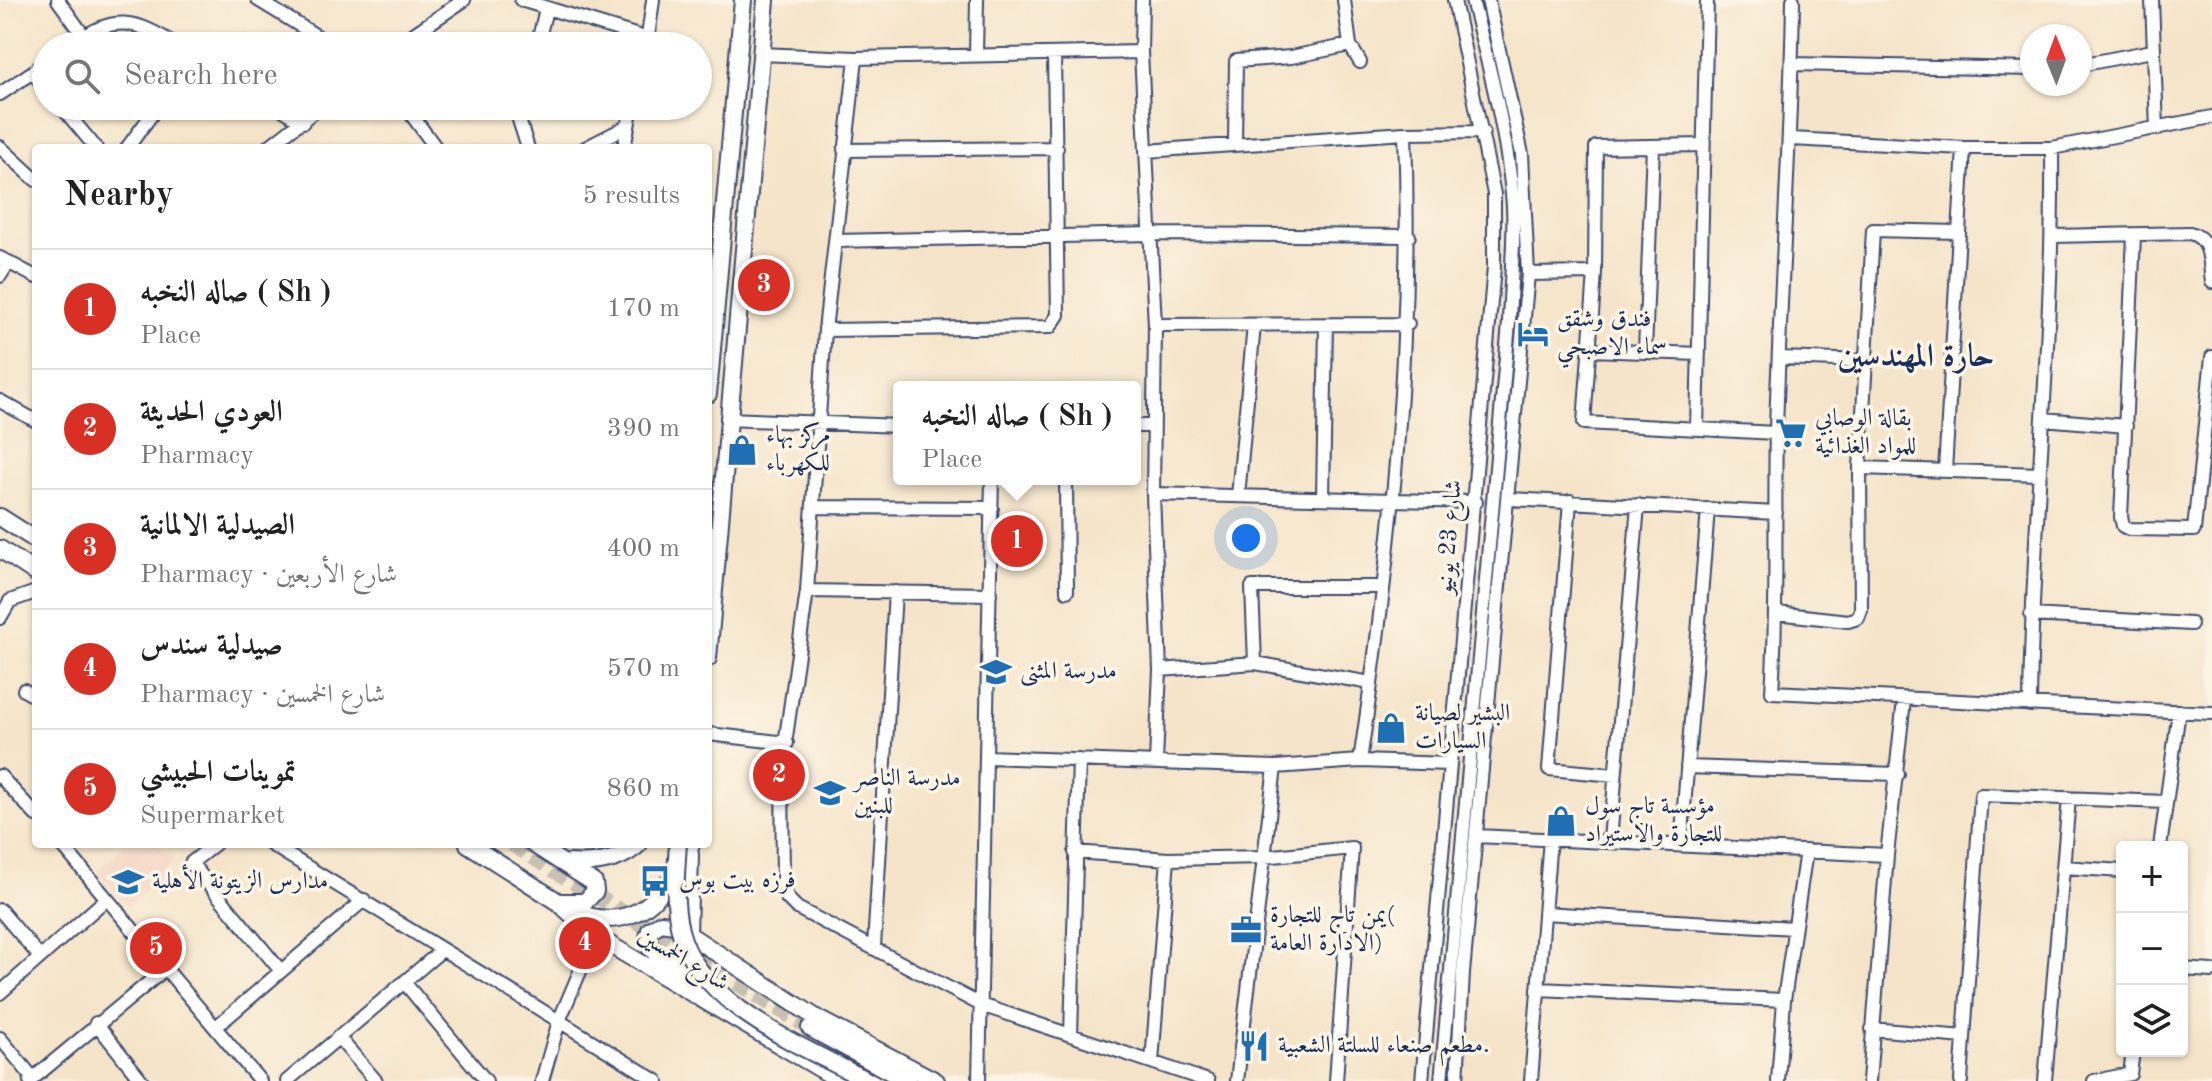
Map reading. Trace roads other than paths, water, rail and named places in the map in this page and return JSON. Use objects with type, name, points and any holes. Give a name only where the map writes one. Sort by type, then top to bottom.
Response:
[{"type":"main road","points":[[712,349],[743,0]]},
{"type":"main road","points":[[712,608],[766,0]]},
{"type":"main road","points":[[0,517],[32,537]]},
{"type":"main road","points":[[0,549],[32,570]]},
{"type":"main road","name":"شارع الخمسين","points":[[474,848],[562,905],[595,936],[838,1080]]},
{"type":"main road","points":[[540,848],[591,879],[595,891],[585,902],[562,905]]},
{"type":"main road","points":[[563,862],[603,862],[622,857],[634,848]]},
{"type":"main road","points":[[562,905],[602,919],[626,917],[648,906],[669,886],[685,848]]},
{"type":"main road","points":[[686,848],[675,896],[681,933],[693,961],[714,991],[760,1022],[868,1081]]},
{"type":"main road","points":[[687,848],[688,935],[818,1019],[936,1081]]},
{"type":"main road","points":[[702,945],[674,925],[661,923],[650,930],[647,941],[656,954],[878,1081]]},
{"type":"main road","points":[[810,1028],[907,1081]]},
{"type":"street","points":[[58,0],[81,32]]},
{"type":"street","points":[[258,0],[310,32]]},
{"type":"street","points":[[417,32],[464,0]]},
{"type":"street","points":[[521,0],[616,32]]},
{"type":"street","points":[[648,32],[653,0]]},
{"type":"street","points":[[976,55],[977,0]]},
{"type":"street","points":[[1142,0],[1141,52],[1155,325],[1152,426],[1160,670],[1156,762]]},
{"type":"street","points":[[1344,0],[1350,45],[1360,62]]},
{"type":"street","name":"شارع 23 يونيو","points":[[1422,1081],[1449,764],[1476,502],[1493,259],[1494,194],[1454,0]]},
{"type":"street","points":[[1441,1081],[1509,323],[1513,205],[1472,0]]},
{"type":"street","points":[[1457,1081],[1476,836],[1528,274],[1522,154],[1488,0]]},
{"type":"street","points":[[1697,429],[1707,0]]},
{"type":"street","points":[[1793,0],[1791,139],[1776,433],[1777,613],[1772,692],[2212,713]]},
{"type":"street","points":[[2152,0],[2157,129]]},
{"type":"street","points":[[540,32],[546,9]]},
{"type":"street","points":[[94,32],[117,23],[142,24],[155,32]]},
{"type":"street","points":[[1235,144],[1236,61],[1291,57],[1350,45]]},
{"type":"street","points":[[2092,63],[2152,51]]},
{"type":"street","points":[[760,54],[856,58],[1141,52]]},
{"type":"street","points":[[825,330],[1050,327],[1058,315],[1054,55]]},
{"type":"street","points":[[856,58],[825,330],[807,591],[782,765],[783,882],[787,898],[797,908],[981,1005],[1208,1081]]},
{"type":"street","points":[[1503,62],[1501,83],[1509,125],[1503,145]]},
{"type":"street","points":[[1792,64],[2020,69]]},
{"type":"street","points":[[0,94],[32,74]]},
{"type":"street","points":[[1791,139],[1964,148],[2052,148],[2212,117]]},
{"type":"street","points":[[73,120],[93,144]]},
{"type":"street","points":[[130,144],[148,120]]},
{"type":"street","points":[[273,144],[305,120]]},
{"type":"street","points":[[415,120],[433,144]]},
{"type":"street","points":[[519,120],[527,144]]},
{"type":"street","points":[[624,144],[628,120]]},
{"type":"street","points":[[593,144],[626,127]]},
{"type":"street","points":[[1146,151],[1405,133],[1483,132]]},
{"type":"street","points":[[1360,761],[1382,587],[1408,324],[1405,133]]},
{"type":"street","points":[[1702,145],[1596,147],[1595,273],[1584,423],[1776,433]]},
{"type":"street","points":[[1645,352],[1653,146]]},
{"type":"street","points":[[0,147],[32,176]]},
{"type":"street","points":[[844,150],[1057,148]]},
{"type":"street","points":[[1945,471],[1964,148]]},
{"type":"street","points":[[2030,705],[2031,615],[2053,236],[2052,148]]},
{"type":"street","points":[[1493,259],[1500,250],[1513,205]]},
{"type":"street","points":[[1777,613],[1858,618],[1861,610],[1860,468],[1873,230],[1958,232]]},
{"type":"street","points":[[2053,236],[2190,233],[2201,236],[2207,244],[2212,282]]},
{"type":"street","points":[[835,241],[1151,234],[1409,236]]},
{"type":"street","points":[[2134,236],[2123,526],[2129,529],[2194,530],[2212,357]]},
{"type":"street","points":[[0,276],[5,260],[32,275]]},
{"type":"street","points":[[1528,274],[1595,273]]},
{"type":"street","points":[[1155,325],[1408,324]]},
{"type":"street","points":[[1238,496],[1254,325]]},
{"type":"street","points":[[1323,497],[1326,325]]},
{"type":"street","points":[[1590,350],[1699,354]]},
{"type":"street","points":[[1779,358],[1868,361]]},
{"type":"street","points":[[0,401],[32,419]]},
{"type":"street","points":[[727,419],[820,426],[893,426]]},
{"type":"street","points":[[2043,419],[2126,426]]},
{"type":"street","points":[[1141,426],[1152,426]]},
{"type":"street","points":[[1860,468],[2040,474]]},
{"type":"street","points":[[979,1081],[992,485]]},
{"type":"street","points":[[1066,485],[1067,591]]},
{"type":"street","points":[[1153,494],[1476,502]]},
{"type":"street","points":[[1509,499],[1776,513]]},
{"type":"street","points":[[1570,501],[1549,769],[1615,775]]},
{"type":"street","points":[[1610,841],[1638,505]]},
{"type":"street","points":[[814,507],[992,508]]},
{"type":"street","points":[[1681,845],[1708,509]]},
{"type":"street","points":[[1255,663],[1252,587],[1382,587]]},
{"type":"street","points":[[807,591],[990,594]]},
{"type":"street","points":[[874,947],[895,592]]},
{"type":"street","points":[[0,618],[10,601],[32,593]]},
{"type":"street","points":[[2031,615],[2191,624]]},
{"type":"street","points":[[1160,670],[1255,663],[1371,683]]},
{"type":"street","points":[[1454,727],[1467,697],[1476,688]]},
{"type":"street","points":[[24,690],[32,695]]},
{"type":"street","points":[[1869,1081],[1887,855],[1904,700]]},
{"type":"street","points":[[2161,841],[2179,711]]},
{"type":"street","points":[[712,734],[787,743]]},
{"type":"street","points":[[987,757],[1275,767],[1360,761],[1449,764]]},
{"type":"street","points":[[1071,1035],[1079,760]]},
{"type":"street","points":[[1237,1081],[1275,767]]},
{"type":"street","points":[[1687,767],[1898,774]]},
{"type":"street","points":[[0,776],[32,811]]},
{"type":"street","points":[[1961,1081],[1981,795],[2166,802]]},
{"type":"street","points":[[2045,1081],[2069,798]]},
{"type":"street","points":[[1476,836],[1887,855]]},
{"type":"street","points":[[1531,1081],[1550,838]]},
{"type":"street","points":[[64,848],[260,1081]]},
{"type":"street","points":[[210,848],[191,863],[281,971]]},
{"type":"street","points":[[277,848],[657,1081]]},
{"type":"street","points":[[1075,852],[1168,859],[1263,857],[1352,848],[1336,1081]]},
{"type":"street","points":[[1778,1081],[1784,1000],[1806,851]]},
{"type":"street","points":[[1152,1062],[1168,859]]},
{"type":"street","points":[[2063,867],[2116,871]]},
{"type":"street","points":[[0,993],[105,900]]},
{"type":"street","points":[[216,1027],[364,900]]},
{"type":"street","points":[[0,910],[40,957]]},
{"type":"street","points":[[1544,913],[1794,928]]},
{"type":"street","points":[[542,1081],[559,1021],[595,936]]},
{"type":"street","points":[[287,1081],[441,951]]},
{"type":"street","points":[[0,1038],[31,1079],[165,969]]},
{"type":"street","points":[[2188,969],[2212,971]]},
{"type":"street","points":[[404,982],[486,1081]]},
{"type":"street","points":[[1538,989],[1784,1000]]},
{"type":"street","points":[[96,1023],[142,1081]]},
{"type":"street","points":[[1872,1029],[1964,1037]]},
{"type":"street","points":[[338,1037],[376,1081]]},
{"type":"street","points":[[2094,1081],[2130,1074],[2132,1057]]},
{"type":"tunnel","points":[[518,848],[810,1028]]},
{"type":"place","name":"الصيدلية الالمانية","points":[[764,285]]},
{"type":"place","name":"فندق وشقق سماء الاصبحي","points":[[1533,334]]},
{"type":"place","name":"بقالة الوصابي للمواد الغذائية","points":[[1791,433]]},
{"type":"place","name":"مركز بهاء للكهرباء","points":[[742,450]]},
{"type":"place","name":"صاله النخبه ( Sh )","points":[[1017,541]]},
{"type":"place","name":"مدرسة المثنى","points":[[996,672]]},
{"type":"place","name":"البشير لصيانة السيارات","points":[[1391,728]]},
{"type":"place","name":"العودي الحديثة","points":[[779,775]]},
{"type":"place","name":"مدرسة الناصر للبنين","points":[[830,793]]},
{"type":"place","name":"مؤسسة تاج سول للتجارة والاستيراد","points":[[1561,821]]},
{"type":"place","name":"فرزه بيت بوس","points":[[655,881]]},
{"type":"place","name":"مدارس الزيتونة الأهلية","points":[[128,882]]},
{"type":"place","name":"يمن تاج للتجارة( الادارة العامة)","points":[[1246,930]]},
{"type":"place","name":"صيدلية سندس","points":[[585,943]]},
{"type":"place","name":"تموينات الحبيشي","points":[[156,948]]},
{"type":"place","name":"مطعم صنعاء للسلتة الشعبية.","points":[[1254,1046]]},
{"type":"district","name":"حارة المهندسين","points":[[1916,358]]}]
